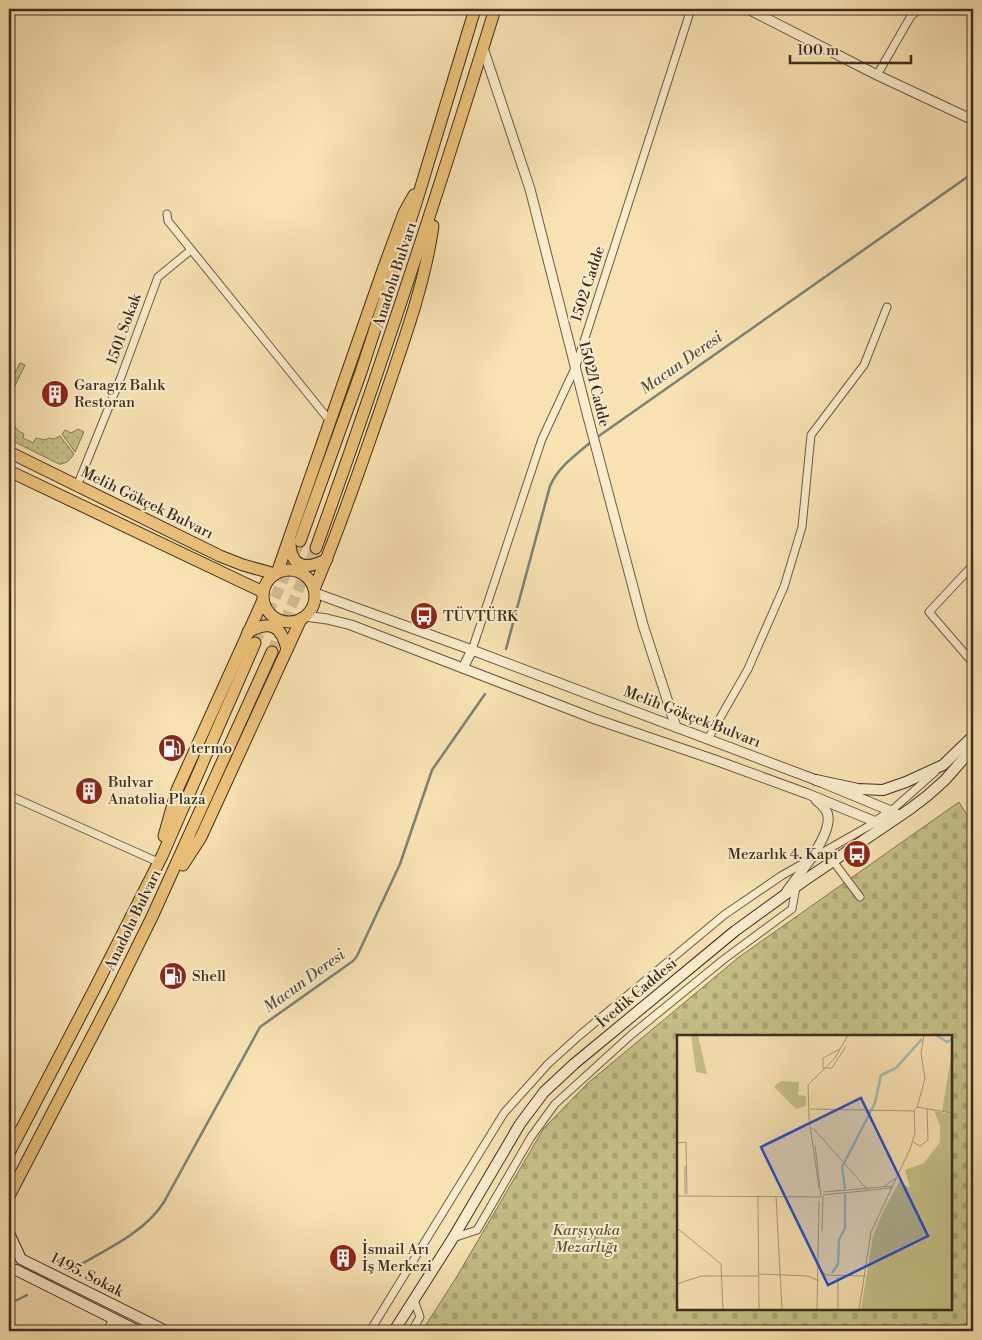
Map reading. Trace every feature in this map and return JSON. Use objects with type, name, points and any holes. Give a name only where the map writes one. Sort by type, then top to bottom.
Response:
[{"type":"main road","name":"Anadolu Bulvarı","points":[[295,539],[350,406],[425,176],[475,9]]},
{"type":"main road","name":"Anadolu Bulvarı","points":[[316,548],[370,399],[438,192],[495,9]]},
{"type":"main road","points":[[327,559],[310,566],[296,561],[290,553],[330,421],[404,213],[425,176]]},
{"type":"main road","points":[[163,893],[201,837],[287,649],[303,617],[310,610],[314,602],[314,591],[389,384],[422,281],[432,236],[438,192]]},
{"type":"main road","name":"Melih Gökçek Bulvarı","points":[[9,452],[220,556],[276,573]]},
{"type":"main road","name":"Melih Gökçek Bulvarı","points":[[9,471],[263,596]]},
{"type":"main road","points":[[160,859],[160,850],[177,790],[248,632],[263,596],[265,585],[276,573],[295,539]]},
{"type":"main road","points":[[276,573],[284,570],[299,572],[306,576],[314,591]]},
{"type":"main road","points":[[263,596],[271,614],[278,619],[293,621],[303,617]]},
{"type":"main road","points":[[248,632],[268,625],[277,628],[284,637],[287,649]]},
{"type":"main road","name":"Anadolu Bulvarı","points":[[9,1153],[160,859],[255,643]]},
{"type":"main road","name":"Anadolu Bulvarı","points":[[9,1196],[113,996],[163,893],[272,652]]},
{"type":"main road","points":[[816,780],[858,789],[882,790],[906,782],[943,765],[973,736]]},
{"type":"main road","name":"İvedik Caddesi","points":[[394,1331],[453,1238],[520,1124],[544,1092],[574,1064],[735,931],[896,814],[927,796],[945,780],[973,748]]},
{"type":"main road","name":"1495. Sokak","points":[[9,1233],[21,1258],[166,1331]]},
{"type":"main road","name":"1495. Sokak","points":[[9,1270],[16,1270],[138,1331]]},
{"type":"main road","points":[[52,1288],[58,1277]]},
{"type":"main road","points":[[114,1320],[120,1308]]},
{"type":"street","name":"1502 Cadde","points":[[472,650],[542,440],[576,366],[691,9]]},
{"type":"street","points":[[748,9],[877,75],[973,120]]},
{"type":"street","points":[[877,75],[911,16],[919,9]]},
{"type":"street","name":"1502/1 Cadde","points":[[483,48],[530,189],[643,625],[676,727]]},
{"type":"street","points":[[167,214],[168,221],[330,421]]},
{"type":"street","name":"1501 Sokak","points":[[77,486],[158,277],[192,250]]},
{"type":"street","points":[[708,740],[748,670],[784,587],[802,528],[811,435],[864,365],[887,307]]},
{"type":"street","points":[[973,565],[929,612],[973,663]]},
{"type":"street","name":"Melih Gökçek Bulvarı","points":[[314,591],[816,780],[896,814]]},
{"type":"street","name":"Melih Gökçek Bulvarı","points":[[303,617],[327,619],[351,625],[595,719],[808,794],[879,826]]},
{"type":"street","points":[[464,668],[472,650]]},
{"type":"street","points":[[896,814],[943,765]]},
{"type":"street","points":[[785,895],[821,842],[827,827],[828,815],[824,806],[808,794]]},
{"type":"street","points":[[15,798],[160,859]]},
{"type":"street","points":[[370,1331],[500,1119],[548,1064],[724,915],[808,860],[879,826]]},
{"type":"street","points":[[832,861],[860,897]]},
{"type":"street","points":[[453,1238],[477,1230],[531,1137],[555,1104],[631,1034],[723,960],[792,909],[796,887]]},
{"type":"street","points":[[412,1331],[420,1318],[414,1300]]},
{"type":"street","points":[[108,1331],[114,1320]]},
{"type":"green space","points":[[20,363],[25,365],[9,398],[9,385]]},
{"type":"green space","points":[[9,410],[15,412],[14,425],[24,434],[23,438],[33,443],[36,438],[45,440],[60,436],[74,454],[66,462],[59,464],[9,439]]},
{"type":"green space","points":[[78,429],[84,432],[75,452],[62,434],[65,430],[71,433]]},
{"type":"green space","name":"Karşıyaka Mezarlığı","points":[[959,802],[973,825],[973,1331],[422,1331],[456,1278],[544,1128],[588,1083],[739,957]]},
{"type":"waterway","name":"Macun Deresi","points":[[596,438],[973,173]]},
{"type":"waterway","name":"Macun Deresi","points":[[506,649],[550,486],[558,472],[592,441]]},
{"type":"waterway","name":"Macun Deresi","points":[[69,1271],[134,1233],[145,1224],[164,1202],[260,1027],[353,961],[357,956],[400,864],[432,770],[485,694]]},
{"type":"waterway","name":"Macun Deresi","points":[[9,1304],[27,1295]]},
{"type":"tunnel","points":[[255,643],[300,541]]},
{"type":"tunnel","points":[[272,652],[316,548]]},
{"type":"place","name":"Garagız Balık Restoran","points":[[55,394]]},
{"type":"place","name":"TÜVTÜRK","points":[[424,616]]},
{"type":"place","name":"termo","points":[[172,748]]},
{"type":"place","name":"Bulvar Anatolia Plaza","points":[[89,791]]},
{"type":"place","name":"Mezarlık 4. Kapı","points":[[857,854]]},
{"type":"place","name":"Shell","points":[[173,976]]},
{"type":"place","name":"İsmail Arı İş Merkezi","points":[[343,1258]]}]
